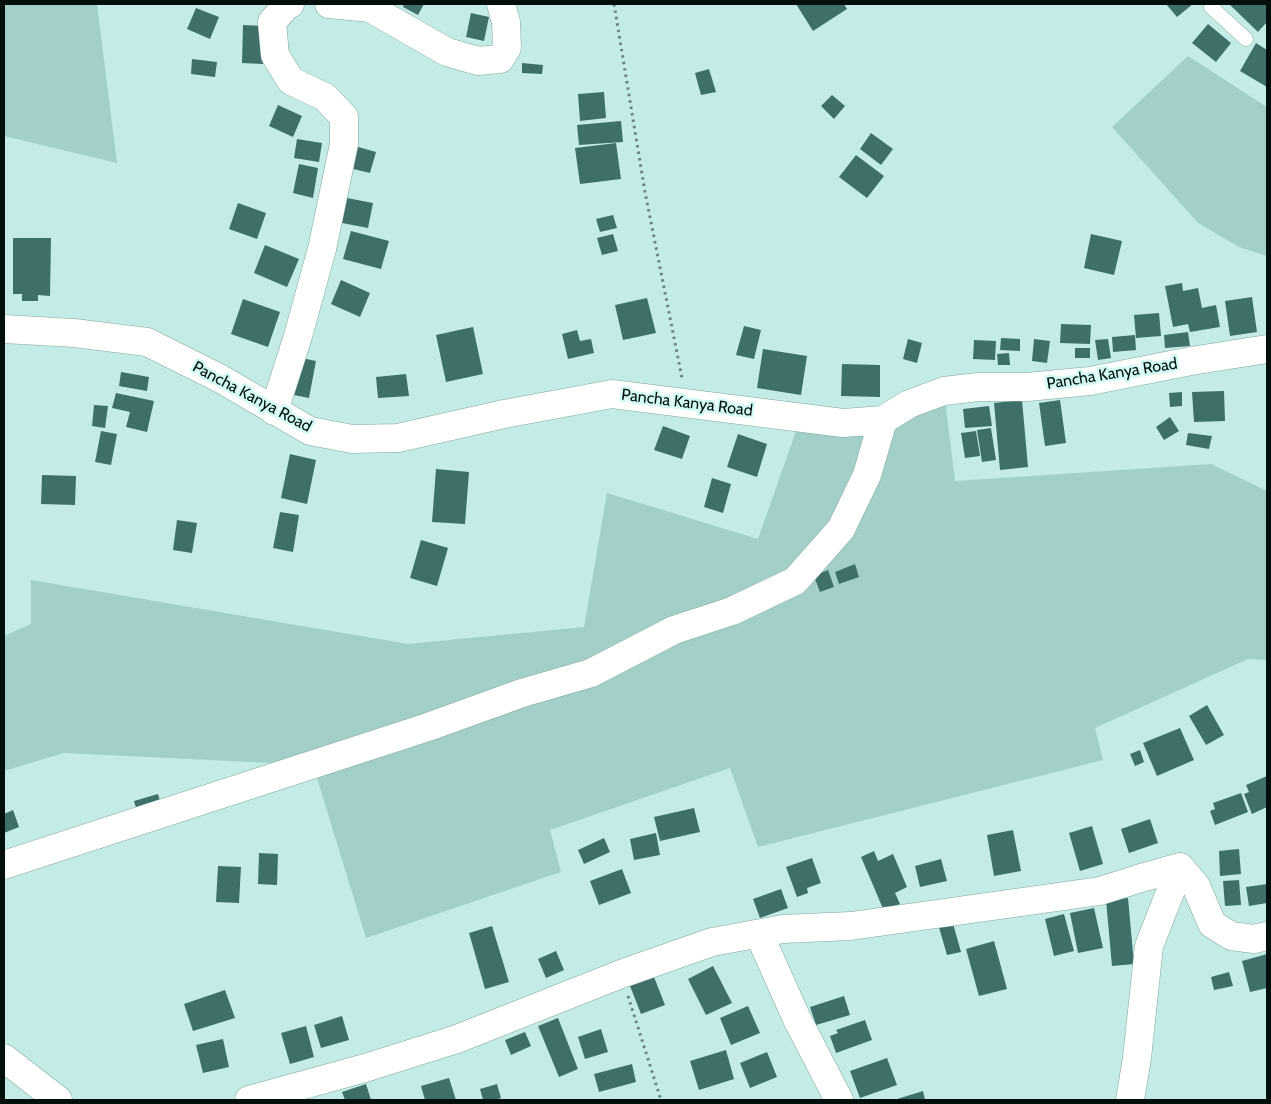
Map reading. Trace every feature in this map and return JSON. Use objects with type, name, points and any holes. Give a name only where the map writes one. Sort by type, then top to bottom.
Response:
[{"type":"street","points":[[274,410],[298,336],[322,249],[344,144],[344,117],[325,97],[291,81],[275,56],[272,22],[290,4]]},
{"type":"street","points":[[329,4],[370,8],[447,52],[478,60],[500,59],[507,48],[506,22],[501,4]]},
{"type":"street","name":"Pancha Kanya Road","points":[[4,329],[147,342],[221,380],[310,431],[352,439],[398,438],[504,414],[612,394],[843,423],[884,420],[909,404],[944,391],[978,387],[1027,387],[1090,381],[1200,359],[1267,349]]},
{"type":"street","points":[[4,865],[419,730],[522,693],[591,673],[674,630],[732,611],[795,581],[841,528],[867,474],[884,420]]},
{"type":"street","points":[[249,1100],[457,1040],[621,974],[712,942],[783,929],[851,926],[1100,891],[1180,867]]},
{"type":"street","points":[[1180,867],[1196,886],[1212,924],[1230,936],[1254,939],[1267,936]]},
{"type":"street","points":[[1130,1100],[1137,1058],[1149,946],[1180,867]]},
{"type":"street","points":[[759,934],[797,1019],[839,1100]]},
{"type":"street","points":[[4,1058],[58,1100]]},
{"type":"lane","points":[[1214,4],[1211,7],[1246,39]]},
{"type":"path","points":[[614,4],[645,192],[687,403]]},
{"type":"path","points":[[621,974],[662,1100]]},
{"type":"green space","points":[[4,4],[97,4],[117,163],[4,136]]},
{"type":"green space","points":[[1188,56],[1267,107],[1267,256],[1239,247],[1198,223],[1112,127]]},
{"type":"green space","points":[[944,391],[955,481],[1211,464],[1267,491],[1267,660],[1248,659],[1095,728],[1103,760],[758,847],[730,768],[550,830],[561,872],[366,938],[313,765],[64,753],[4,771],[4,636],[31,624],[31,580],[408,644],[584,627],[607,493],[758,539],[801,417],[843,423]]},
{"type":"building","points":[[404,4],[424,4],[418,15],[403,7]]},
{"type":"building","points":[[796,4],[844,4],[847,9],[813,31]]},
{"type":"building","points":[[1166,4],[1193,4],[1177,17]]},
{"type":"building","points":[[1229,4],[1265,4],[1267,6],[1267,22],[1258,32]]},
{"type":"building","points":[[196,8],[219,17],[210,39],[187,29]]},
{"type":"building","points":[[471,13],[489,17],[484,41],[466,37]]},
{"type":"building","points":[[1208,24],[1231,43],[1216,62],[1192,43]]},
{"type":"building","points":[[243,25],[264,26],[263,64],[242,63]]},
{"type":"building","points":[[1256,43],[1267,50],[1267,87],[1240,71]]},
{"type":"building","points":[[192,59],[217,62],[215,77],[191,74]]},
{"type":"building","points":[[522,63],[543,65],[542,74],[522,73]]},
{"type":"building","points":[[709,69],[716,92],[701,95],[695,73]]},
{"type":"building","points":[[604,92],[606,118],[580,121],[578,94]]},
{"type":"building","points":[[832,95],[845,106],[834,119],[821,106]]},
{"type":"building","points":[[278,105],[302,116],[293,137],[269,126]]},
{"type":"building","points":[[621,121],[623,142],[579,145],[577,125]]},
{"type":"building","points":[[871,133],[893,149],[881,165],[860,149]]},
{"type":"building","points":[[297,139],[322,143],[319,162],[294,158]]},
{"type":"building","points":[[616,143],[621,179],[580,184],[575,148]]},
{"type":"building","points":[[351,145],[376,152],[370,173],[345,167]]},
{"type":"building","points":[[856,155],[884,176],[867,198],[839,177]]},
{"type":"building","points":[[299,164],[318,168],[313,198],[293,193]]},
{"type":"building","points":[[347,198],[373,203],[368,228],[342,223]]},
{"type":"building","points":[[238,203],[266,213],[257,239],[229,229]]},
{"type":"building","points":[[613,215],[617,228],[600,232],[596,219]]},
{"type":"building","points":[[351,231],[389,241],[381,269],[343,259]]},
{"type":"building","points":[[613,234],[618,251],[602,255],[597,238]]},
{"type":"building","points":[[1091,234],[1122,241],[1114,275],[1084,268]]},
{"type":"building","points":[[13,238],[51,238],[50,296],[38,295],[38,301],[22,301],[22,294],[13,294]]},
{"type":"building","points":[[265,245],[299,259],[287,287],[254,273]]},
{"type":"building","points":[[341,280],[370,293],[360,317],[331,304]]},
{"type":"building","points":[[1182,283],[1183,291],[1198,288],[1202,308],[1216,305],[1220,327],[1190,332],[1188,324],[1173,327],[1165,286]]},
{"type":"building","points":[[1252,297],[1257,332],[1230,336],[1225,301]]},
{"type":"building","points":[[647,298],[656,333],[623,340],[615,305]]},
{"type":"building","points":[[243,299],[280,312],[268,347],[231,334]]},
{"type":"building","points":[[1159,313],[1161,336],[1136,338],[1134,315]]},
{"type":"building","points":[[1061,324],[1091,325],[1090,344],[1060,343]]},
{"type":"building","points":[[744,326],[761,330],[754,359],[736,355]]},
{"type":"building","points":[[473,327],[483,374],[446,382],[436,335]]},
{"type":"building","points":[[577,330],[580,341],[591,339],[594,353],[568,359],[562,334]]},
{"type":"building","points":[[1188,332],[1190,346],[1165,348],[1164,335]]},
{"type":"building","points":[[1135,335],[1136,350],[1113,352],[1112,337]]},
{"type":"building","points":[[1001,338],[1020,339],[1020,351],[1000,350]]},
{"type":"building","points":[[908,339],[922,343],[917,363],[903,359]]},
{"type":"building","points":[[1034,339],[1050,341],[1047,363],[1032,361]]},
{"type":"building","points":[[1108,339],[1111,358],[1098,360],[1095,340]]},
{"type":"building","points":[[974,340],[996,341],[995,360],[973,359]]},
{"type":"building","points":[[1075,348],[1090,348],[1090,358],[1075,358]]},
{"type":"building","points":[[763,349],[807,356],[801,395],[757,388]]},
{"type":"building","points":[[1009,353],[1010,365],[998,365],[997,354]]},
{"type":"building","points":[[297,357],[316,361],[309,398],[289,394]]},
{"type":"building","points":[[842,364],[880,365],[880,397],[841,396]]},
{"type":"building","points":[[121,372],[149,377],[147,391],[119,386]]},
{"type":"building","points":[[406,374],[409,396],[378,398],[376,377]]},
{"type":"building","points":[[1224,391],[1225,421],[1194,422],[1192,392]]},
{"type":"building","points":[[1182,392],[1182,406],[1170,407],[1169,393]]},
{"type":"building","points":[[116,393],[154,401],[147,432],[126,427],[130,412],[112,408]]},
{"type":"building","points":[[1022,400],[1028,467],[1000,470],[994,403]]},
{"type":"building","points":[[1060,400],[1066,443],[1045,446],[1039,403]]},
{"type":"building","points":[[94,405],[108,406],[105,428],[92,426]]},
{"type":"building","points":[[989,406],[992,426],[965,428],[963,409]]},
{"type":"building","points":[[1170,417],[1179,431],[1164,440],[1156,427]]},
{"type":"building","points":[[663,426],[690,436],[682,459],[654,450]]},
{"type":"building","points":[[991,428],[996,460],[982,462],[977,430]]},
{"type":"building","points":[[101,431],[117,434],[111,465],[95,462]]},
{"type":"building","points":[[976,431],[980,456],[965,458],[961,433]]},
{"type":"building","points":[[1188,433],[1212,436],[1209,449],[1186,445]]},
{"type":"building","points":[[738,434],[767,444],[757,477],[727,467]]},
{"type":"building","points":[[290,454],[316,460],[307,504],[281,498]]},
{"type":"building","points":[[436,469],[469,472],[465,524],[432,522]]},
{"type":"building","points":[[42,475],[76,476],[75,505],[41,504]]},
{"type":"building","points":[[712,478],[731,484],[723,513],[704,507]]},
{"type":"building","points":[[280,512],[299,515],[293,552],[273,548]]},
{"type":"building","points":[[177,520],[197,523],[192,553],[173,550]]},
{"type":"building","points":[[421,540],[448,548],[437,586],[410,578]]},
{"type":"building","points":[[855,564],[859,577],[839,584],[835,572]]},
{"type":"building","points":[[828,570],[834,587],[820,592],[814,576]]},
{"type":"building","points":[[1207,705],[1224,735],[1206,745],[1189,716]]},
{"type":"building","points":[[1180,728],[1194,760],[1157,776],[1143,743]]},
{"type":"building","points":[[1140,750],[1144,762],[1135,766],[1130,754]]},
{"type":"building","points":[[1267,776],[1267,807],[1252,814],[1244,794],[1249,792],[1246,785]]},
{"type":"building","points":[[1241,793],[1248,812],[1215,825],[1210,811],[1215,809],[1213,803]]},
{"type":"building","points":[[158,794],[161,804],[137,811],[134,801]]},
{"type":"building","points":[[694,808],[700,832],[660,841],[654,817]]},
{"type":"building","points":[[13,810],[19,827],[4,833],[4,814]]},
{"type":"building","points":[[1150,819],[1158,843],[1129,853],[1121,829]]},
{"type":"building","points":[[1092,826],[1103,864],[1080,871],[1069,833]]},
{"type":"building","points":[[1013,830],[1021,871],[994,876],[987,835]]},
{"type":"building","points":[[656,833],[660,855],[634,860],[630,839]]},
{"type":"building","points":[[604,838],[610,852],[584,864],[578,850]]},
{"type":"building","points":[[1239,849],[1241,874],[1220,876],[1219,851]]},
{"type":"building","points":[[874,851],[878,861],[893,854],[907,887],[895,893],[900,904],[884,911],[861,857]]},
{"type":"building","points":[[259,853],[278,854],[277,885],[258,884]]},
{"type":"building","points":[[812,858],[821,883],[807,888],[808,893],[797,897],[786,867]]},
{"type":"building","points":[[941,859],[947,881],[920,887],[915,866]]},
{"type":"building","points":[[218,866],[241,867],[239,903],[216,902]]},
{"type":"building","points":[[622,869],[631,893],[599,905],[590,881]]},
{"type":"building","points":[[1239,880],[1241,905],[1225,906],[1223,881]]},
{"type":"building","points":[[1267,884],[1267,903],[1249,906],[1246,887]]},
{"type":"building","points":[[781,889],[788,908],[760,918],[753,899]]},
{"type":"building","points":[[1128,898],[1134,964],[1112,966],[1106,900]]},
{"type":"building","points":[[1094,908],[1103,948],[1078,953],[1070,913]]},
{"type":"building","points":[[1064,914],[1074,951],[1054,956],[1045,919]]},
{"type":"building","points":[[952,920],[961,952],[947,955],[938,924]]},
{"type":"building","points":[[492,926],[509,982],[485,989],[469,933]]},
{"type":"building","points":[[994,941],[1007,989],[979,996],[966,949]]},
{"type":"building","points":[[556,951],[564,970],[546,978],[538,959]]},
{"type":"building","points":[[1267,954],[1267,988],[1250,992],[1242,961]]},
{"type":"building","points":[[713,966],[732,1003],[706,1015],[688,979]]},
{"type":"building","points":[[1229,972],[1233,986],[1214,990],[1211,977]]},
{"type":"building","points":[[654,977],[665,1005],[641,1014],[630,986]]},
{"type":"building","points":[[225,990],[235,1018],[193,1031],[184,1004]]},
{"type":"building","points":[[844,996],[850,1015],[816,1025],[810,1007]]},
{"type":"building","points":[[748,1006],[760,1033],[731,1045],[720,1018]]},
{"type":"building","points":[[342,1016],[349,1040],[321,1048],[314,1025]]},
{"type":"building","points":[[558,1018],[578,1069],[559,1077],[538,1026]]},
{"type":"building","points":[[865,1020],[872,1040],[836,1053],[830,1036],[838,1033],[836,1030]]},
{"type":"building","points":[[306,1026],[314,1057],[290,1064],[281,1033]]},
{"type":"building","points":[[601,1029],[608,1052],[585,1059],[578,1037]]},
{"type":"building","points":[[525,1032],[531,1046],[511,1055],[505,1040]]},
{"type":"building","points":[[223,1039],[229,1067],[203,1073],[196,1045]]},
{"type":"building","points":[[726,1050],[734,1079],[699,1090],[690,1061]]},
{"type":"building","points":[[767,1052],[777,1077],[750,1088],[740,1063]]},
{"type":"building","points":[[887,1058],[897,1085],[860,1098],[850,1071]]},
{"type":"building","points":[[632,1064],[636,1082],[599,1092],[594,1074]]},
{"type":"building","points":[[449,1078],[456,1100],[425,1100],[421,1086]]},
{"type":"building","points":[[366,1084],[371,1100],[345,1100],[342,1092]]},
{"type":"building","points":[[497,1084],[501,1098],[483,1100],[480,1089]]},
{"type":"building","points":[[923,1091],[925,1100],[894,1100]]}]
